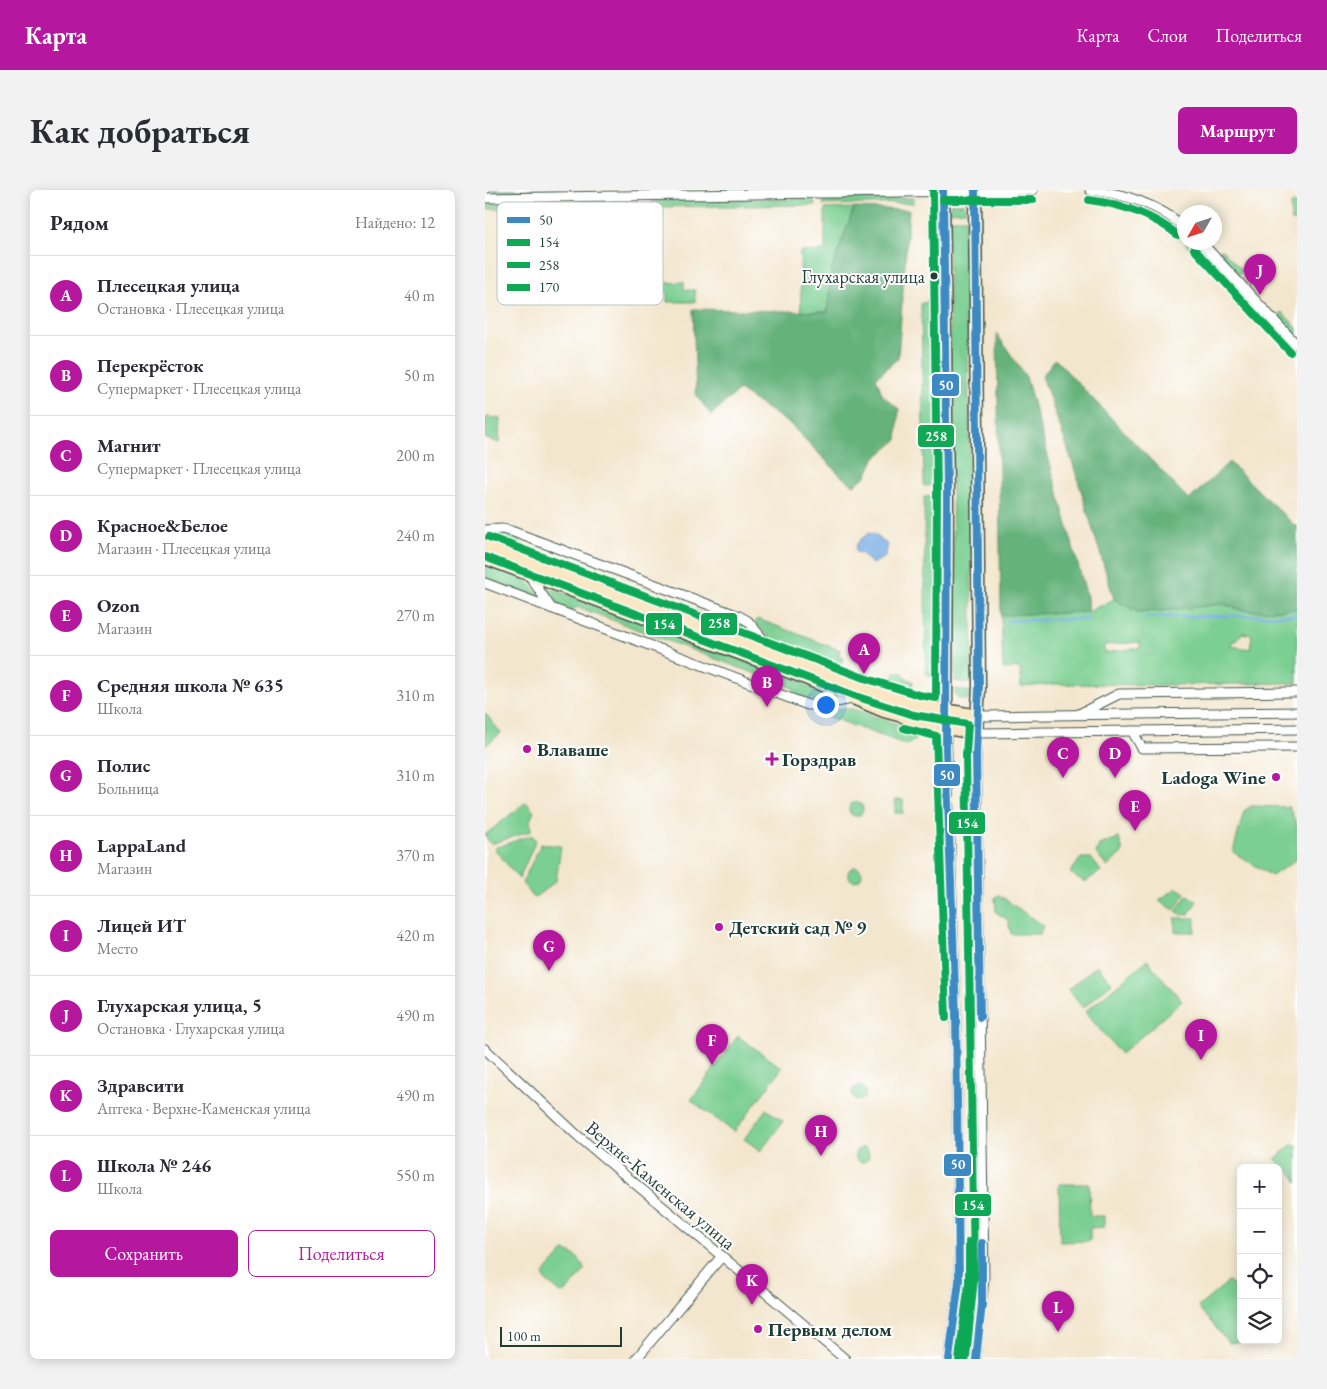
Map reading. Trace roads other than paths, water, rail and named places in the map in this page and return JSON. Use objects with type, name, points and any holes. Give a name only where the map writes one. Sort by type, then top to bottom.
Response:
[{"type":"street","points":[[485,198],[1033,190]]},
{"type":"street","points":[[1090,190],[1111,193],[1153,206],[1177,222]]},
{"type":"street","points":[[943,191],[947,492],[945,710],[956,1014],[959,1281],[949,1359]]},
{"type":"street","points":[[975,191],[977,733],[983,1278],[976,1359]]},
{"type":"street","points":[[1208,250],[1297,345]]},
{"type":"street","points":[[485,530],[502,529],[511,531],[739,616],[748,620],[777,656]]},
{"type":"street","points":[[485,546],[907,703],[978,716],[1297,712]]},
{"type":"street","points":[[485,558],[803,677],[884,711],[946,728],[977,733],[1297,729]]},
{"type":"street","points":[[529,574],[551,608]]},
{"type":"street","points":[[485,583],[807,705],[821,705],[852,699]]},
{"type":"street","points":[[1078,715],[1119,694],[1297,692]]},
{"type":"street","points":[[1132,731],[1142,748],[1297,747]]},
{"type":"street","name":"Верхне-Каменская улица","points":[[485,1049],[566,1126],[845,1359]]},
{"type":"street","points":[[636,1359],[722,1256]]},
{"type":"water","points":[[869,533],[874,534],[888,545],[885,557],[872,564],[861,553],[856,552],[858,543]]},
{"type":"waterway","points":[[1146,617],[1297,615]]},
{"type":"waterway","points":[[1007,621],[1089,619]]},
{"type":"place","name":"Глухарская улица","points":[[934,276]]},
{"type":"place","name":"Глухарская улица, 5","points":[[1260,295]]},
{"type":"place","name":"Плесецкая улица","points":[[864,674]]},
{"type":"place","name":"Перекрёсток","points":[[767,707]]},
{"type":"place","name":"Влаваше","points":[[527,749]]},
{"type":"place","name":"Горздрав","points":[[772,759]]},
{"type":"place","name":"Ladoga Wine","points":[[1276,777]]},
{"type":"place","name":"Магнит","points":[[1063,778]]},
{"type":"place","name":"Красное&Белое","points":[[1115,778]]},
{"type":"place","name":"Ozon","points":[[1135,831]]},
{"type":"place","name":"Детский сад № 9","points":[[719,927]]},
{"type":"place","name":"Полис","points":[[549,971]]},
{"type":"place","name":"Лицей ИТ","points":[[1201,1060]]},
{"type":"place","name":"Средняя школа № 635","points":[[712,1065]]},
{"type":"place","name":"LappaLand","points":[[821,1156]]},
{"type":"place","name":"Здравсити","points":[[752,1305]]},
{"type":"place","name":"Первым делом","points":[[758,1329]]},
{"type":"place","name":"Школа № 246","points":[[1058,1332]]}]
